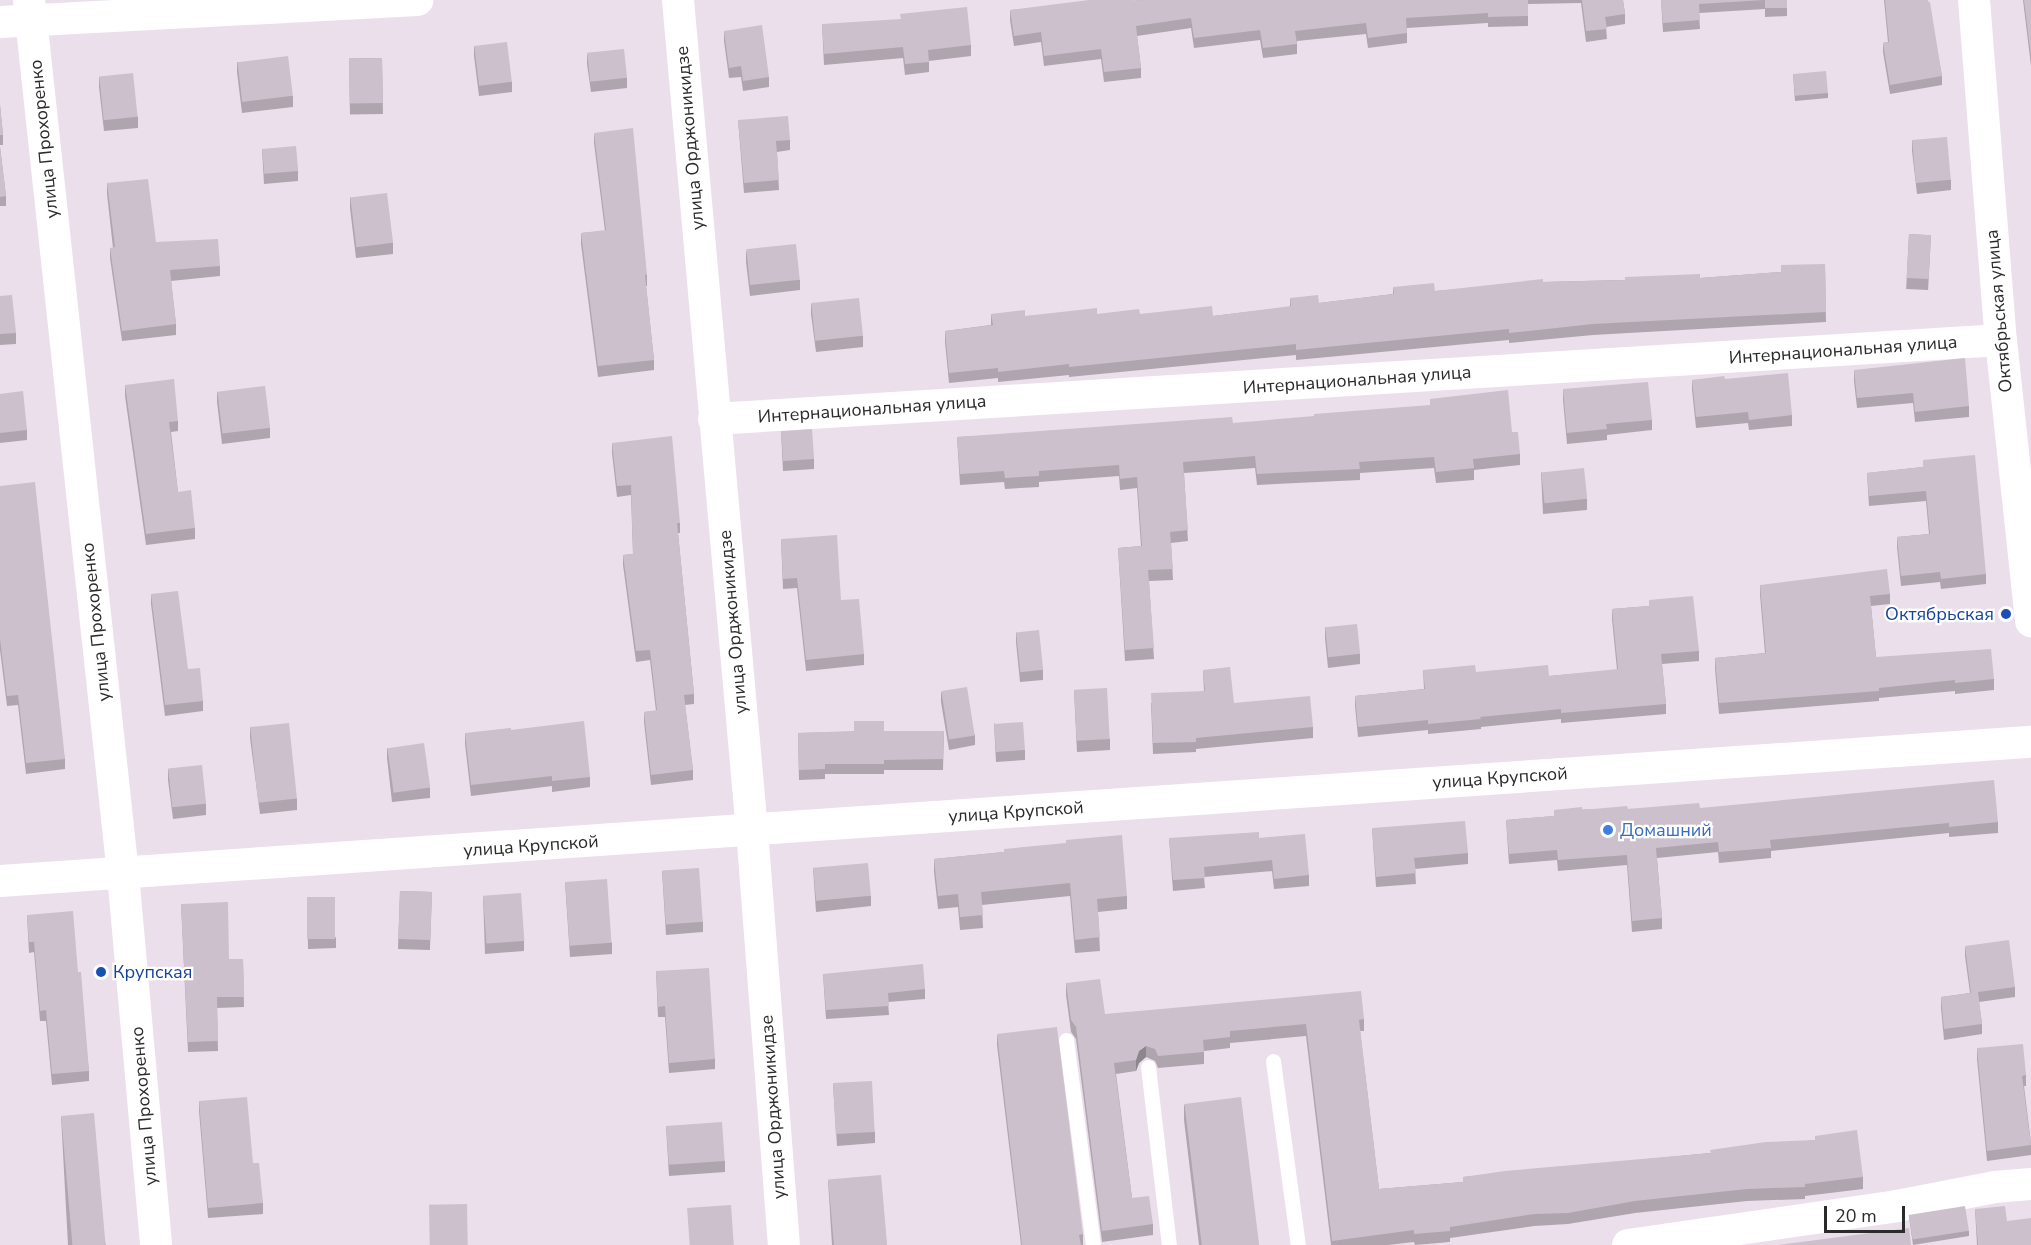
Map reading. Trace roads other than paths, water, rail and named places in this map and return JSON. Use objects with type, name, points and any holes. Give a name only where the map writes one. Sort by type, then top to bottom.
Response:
[{"type":"street","points":[[0,22],[30,9],[417,0]]},
{"type":"street","name":"улица Орджоникидзе","points":[[678,0],[752,830],[784,1245]]},
{"type":"street","name":"Октябрьская улица","points":[[1974,0],[2001,340],[2031,621]]},
{"type":"street","name":"улица Прохоренко","points":[[30,9],[123,874],[156,1245]]},
{"type":"street","name":"Интернациональная улица","points":[[714,419],[2001,340]]},
{"type":"street","name":"улица Крупской","points":[[0,881],[2031,742]]},
{"type":"street","points":[[1628,1245],[2031,1184]]},
{"type":"lane","points":[[1066,1040],[1093,1245]]},
{"type":"lane","points":[[1274,1061],[1298,1245]]},
{"type":"lane","points":[[1148,1067],[1169,1245]]},
{"type":"place","name":"Октябрьская","points":[[2006,614]]},
{"type":"place","name":"Домашний","points":[[1608,830]]},
{"type":"place","name":"Крупская","points":[[101,972]]}]
